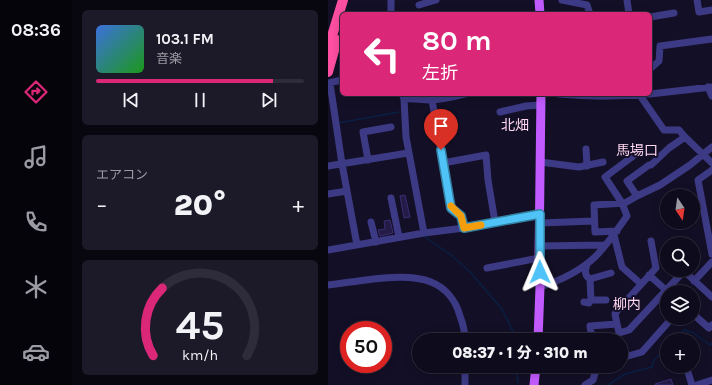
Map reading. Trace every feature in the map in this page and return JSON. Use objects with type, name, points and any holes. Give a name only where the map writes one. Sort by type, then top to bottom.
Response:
[{"type":"highway","points":[[328,49],[343,0]]},
{"type":"highway","points":[[346,12],[349,0]]},
{"type":"highway","points":[[328,72],[340,32]]},
{"type":"main road","points":[[539,0],[540,12]]},
{"type":"main road","points":[[538,333],[540,287],[541,96]]},
{"type":"main road","points":[[534,385],[535,373]]},
{"type":"street","points":[[391,12],[392,0]]},
{"type":"street","points":[[418,5],[436,0]]},
{"type":"street","points":[[562,0],[587,5],[589,12]]},
{"type":"street","points":[[627,0],[629,12]]},
{"type":"street","points":[[697,0],[699,12],[712,10]]},
{"type":"street","points":[[652,17],[674,13]]},
{"type":"street","points":[[652,68],[659,62],[660,46],[712,39]]},
{"type":"street","points":[[340,80],[329,83],[357,245]]},
{"type":"street","points":[[652,94],[710,87],[712,96]]},
{"type":"street","points":[[424,232],[408,153],[403,97],[432,100],[454,96]]},
{"type":"street","points":[[578,96],[628,96]]},
{"type":"street","points":[[643,96],[664,130],[680,130],[685,137],[712,163]]},
{"type":"street","points":[[432,100],[451,208],[461,216],[464,228]]},
{"type":"street","points":[[500,112],[526,106],[541,105]]},
{"type":"street","points":[[368,160],[363,132],[390,127]]},
{"type":"street","points":[[638,196],[627,181],[651,165],[685,137]]},
{"type":"street","points":[[615,233],[595,232],[594,205],[625,204],[660,185],[712,147]]},
{"type":"street","points":[[586,149],[587,166]]},
{"type":"street","points":[[540,287],[553,283],[587,264],[615,233],[627,216],[622,203],[605,177],[640,151]]},
{"type":"street","points":[[328,166],[408,153]]},
{"type":"street","points":[[443,163],[486,155],[488,180],[496,222]]},
{"type":"street","points":[[540,162],[578,167],[603,162]]},
{"type":"street","points":[[712,170],[698,180],[710,230],[712,254]]},
{"type":"street","points":[[328,194],[347,191]]},
{"type":"street","points":[[391,198],[399,237]]},
{"type":"street","points":[[328,250],[424,232],[464,228],[496,222],[540,218],[594,221]]},
{"type":"street","points":[[371,222],[376,242]]},
{"type":"street","points":[[615,233],[622,267],[641,284]]},
{"type":"street","points":[[618,333],[615,314],[656,268],[651,241]]},
{"type":"street","points":[[540,246],[605,245]]},
{"type":"street","points":[[487,268],[539,258]]},
{"type":"street","points":[[694,281],[712,262]]},
{"type":"street","points":[[587,264],[585,272],[587,277],[590,279]]},
{"type":"street","points":[[672,285],[684,271],[712,296]]},
{"type":"street","points":[[590,279],[611,273]]},
{"type":"street","points":[[649,275],[660,285]]},
{"type":"street","points":[[328,284],[375,279],[404,278],[414,278],[432,282],[445,291],[455,304],[462,323],[464,333]]},
{"type":"street","points":[[590,279],[587,301],[606,300]]},
{"type":"street","points":[[625,333],[660,298]]},
{"type":"street","points":[[700,320],[709,328],[712,325]]},
{"type":"street","points":[[591,333],[590,326],[617,324]]},
{"type":"street","points":[[628,356],[642,352],[666,325]]},
{"type":"street","points":[[465,373],[465,385]]},
{"type":"street","points":[[585,385],[593,380],[595,373]]},
{"type":"street","points":[[688,373],[692,385]]},
{"type":"street","points":[[697,385],[712,380]]},
{"type":"building","points":[[405,195],[410,217],[404,218],[400,196]]},
{"type":"building","points":[[390,220],[393,233],[380,236],[378,230],[385,229],[384,221]]},
{"type":"building","points":[[671,379],[673,385],[655,385],[655,384]]},
{"type":"waterway","points":[[338,123],[399,112]]},
{"type":"waterway","points":[[425,237],[451,255],[471,273],[502,309],[514,333]]},
{"type":"waterway","points":[[681,333],[685,329],[688,332],[693,333]]},
{"type":"waterway","points":[[700,338],[710,345],[712,343]]},
{"type":"waterway","points":[[608,385],[625,374],[652,367],[654,360],[660,354]]},
{"type":"waterway","points":[[517,373],[518,383]]},
{"type":"slow traffic","points":[[451,206],[451,208],[460,214],[464,228],[481,225]]},
{"type":"district","name":"北畑","points":[[515,125]]},
{"type":"district","name":"馬場口","points":[[637,150]]},
{"type":"district","name":"柳内","points":[[627,304]]},
{"type":"route","points":[[441,150],[451,208],[460,214],[464,228],[540,214],[540,272]]}]
